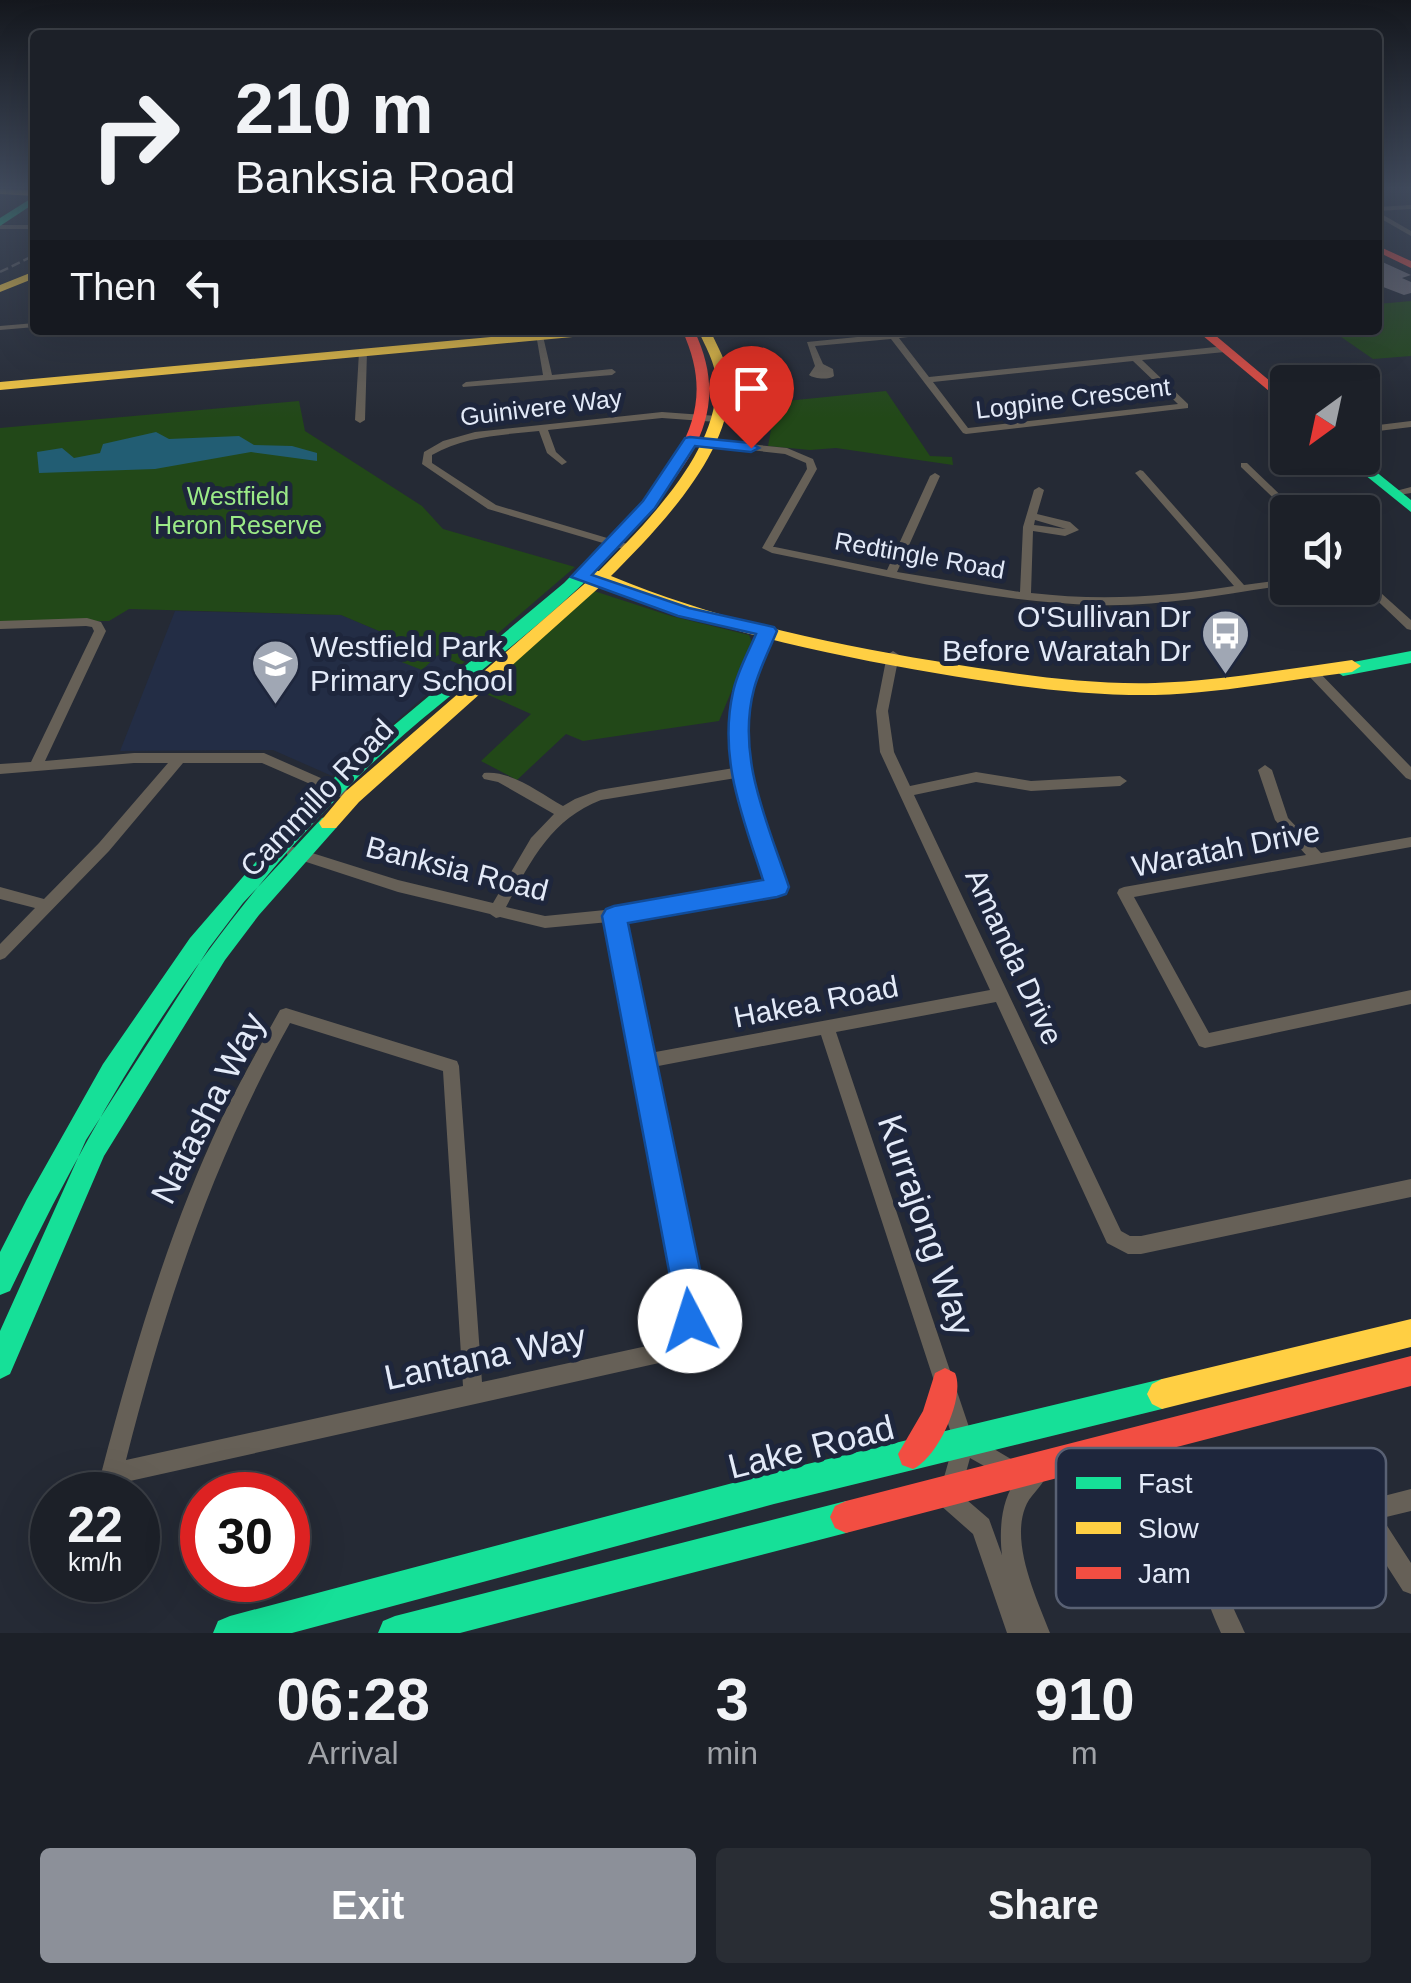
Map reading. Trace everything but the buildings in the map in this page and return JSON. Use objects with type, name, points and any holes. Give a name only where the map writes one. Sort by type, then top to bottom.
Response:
[{"type":"main road","points":[[0,291],[30,278]]},
{"type":"main road","points":[[0,386],[549,335]]},
{"type":"main road","name":"Cammillo Road","points":[[690,335],[708,384],[710,418]]},
{"type":"main road","name":"Cammillo Road","points":[[0,1281],[8,1249],[132,1034],[205,933],[343,793],[622,546],[698,442],[710,418],[723,385],[706,335]]},
{"type":"main road","points":[[1208,335],[1270,388]]},
{"type":"main road","points":[[1376,475],[1402,492],[1411,508]]},
{"type":"main road","points":[[590,577],[684,612],[767,631],[942,667],[1106,690],[1179,688],[1411,657]]},
{"type":"main road","name":"Cammillo Road","points":[[0,1364],[95,1148],[173,1022],[288,850]]},
{"type":"main road","name":"Lake Road","points":[[230,1633],[913,1454],[1411,1333]]},
{"type":"main road","points":[[1116,1448],[1411,1371]]},
{"type":"main road","points":[[913,1454],[936,1417],[945,1383]]},
{"type":"main road","points":[[395,1633],[1056,1464]]},
{"type":"street","points":[[0,328],[30,325]]},
{"type":"street","points":[[838,335],[842,341]]},
{"type":"street","points":[[819,366],[810,344],[903,335]]},
{"type":"street","points":[[538,336],[548,377]]},
{"type":"street","points":[[893,336],[926,380],[1225,350]]},
{"type":"street","points":[[360,420],[362,352]]},
{"type":"street","name":"Logpine Crescent","points":[[926,380],[966,432],[1185,406],[1136,359]]},
{"type":"street","points":[[466,385],[612,372]]},
{"type":"street","name":"Guinivere Way","points":[[622,546],[492,507],[426,461],[433,449],[460,438],[662,415],[710,418]]},
{"type":"street","points":[[1380,428],[1411,424]]},
{"type":"street","points":[[543,428],[552,453],[562,462]]},
{"type":"street","name":"Redtingle Road","points":[[698,442],[792,452],[810,462],[812,468],[766,548],[1025,596],[1098,602],[1154,600],[1270,584]]},
{"type":"street","points":[[1244,465],[1276,495]]},
{"type":"street","points":[[1140,473],[1240,588]]},
{"type":"street","points":[[890,572],[935,476]]},
{"type":"street","points":[[1025,596],[1030,521],[1038,490]]},
{"type":"street","points":[[1380,597],[1411,626]]},
{"type":"street","points":[[0,626],[87,622],[99,628],[100,635],[36,766]]},
{"type":"street","name":"Banksia Road","points":[[288,850],[496,912],[545,922],[614,916],[777,887],[741,772],[737,722],[740,700],[767,631]]},
{"type":"street","name":"Amanda Drive","points":[[897,659],[882,710],[884,742],[1119,1248],[1411,1188]]},
{"type":"street","points":[[1312,673],[1408,769]]},
{"type":"street","points":[[0,769],[179,758],[264,758],[343,793]]},
{"type":"street","points":[[0,954],[104,848],[179,758]]},
{"type":"street","points":[[1265,770],[1282,820],[1318,860]]},
{"type":"street","points":[[496,912],[540,834],[562,812],[600,794],[741,772]]},
{"type":"street","points":[[488,776],[500,778],[562,812]]},
{"type":"street","points":[[904,792],[976,777],[1031,786],[1120,781]]},
{"type":"street","name":"Waratah Drive","points":[[1411,842],[1124,893],[1205,1041],[1411,997]]},
{"type":"street","points":[[0,893],[47,906]]},
{"type":"street","name":"Lantana Way","points":[[121,1472],[660,1353],[684,1333],[692,1308],[614,916]]},
{"type":"street","name":"Hakea Road","points":[[644,1061],[827,1030],[998,994]]},
{"type":"street","name":"Natasha Way","points":[[113,1472],[148,1334],[194,1202],[212,1155],[286,1014],[450,1066],[472,1392]]},
{"type":"street","name":"Kurrajong Way","points":[[827,1030],[964,1442]]},
{"type":"street","points":[[8,1249],[48,1252]]},
{"type":"street","points":[[1018,1474],[964,1442],[945,1490],[982,1526],[1019,1633]]},
{"type":"street","points":[[1038,1633],[1016,1559],[1012,1522],[1014,1505],[1043,1467]]},
{"type":"street","points":[[1386,1507],[1411,1500]]},
{"type":"street","points":[[1386,1545],[1411,1584]]},
{"type":"street","points":[[1223,1608],[1233,1633]]},
{"type":"shaded area","points":[[156,432],[169,439],[239,436],[254,445],[292,446],[317,453],[317,461],[251,452],[155,469],[39,473],[37,452],[62,448],[74,458],[100,453],[103,444]]},
{"type":"shaded area","name":"Westfield Park Primary School","points":[[175,611],[341,615],[461,665],[332,776],[273,750],[120,751]]},
{"type":"green space","points":[[1411,301],[1411,356],[1373,359],[1338,335],[1382,335],[1382,304]]},
{"type":"green space","points":[[886,391],[930,456],[952,457],[953,465],[836,448],[768,446],[776,402]]},
{"type":"green space","name":"Westfield Heron Reserve","points":[[299,401],[305,431],[422,506],[443,529],[575,567],[461,665],[438,655],[422,670],[381,654],[398,639],[341,615],[129,609],[109,621],[0,621],[0,428]]},
{"type":"green space","points":[[594,591],[671,616],[749,635],[752,642],[719,721],[583,741],[566,734],[517,780],[481,761],[531,714],[484,693],[518,656]]},
{"type":"railway","points":[[0,272],[14,265]]},
{"type":"traffic: fast","points":[[1371,475],[1411,508]]},
{"type":"traffic: fast","points":[[0,1281],[112,1071],[198,944],[246,884],[357,767],[570,586],[634,520]]},
{"type":"traffic: fast","points":[[1343,670],[1411,657]]},
{"type":"traffic: fast","points":[[0,1364],[95,1148],[217,954],[251,909],[329,823]]},
{"type":"traffic: fast","points":[[230,1633],[774,1488],[1162,1394]]},
{"type":"traffic: fast","points":[[395,1633],[846,1517]]},
{"type":"traffic: slow","points":[[0,289],[30,276]]},
{"type":"traffic: slow","points":[[0,386],[551,335]]},
{"type":"traffic: slow","points":[[329,823],[352,797],[560,616],[668,505],[696,465],[715,426],[723,380],[706,335]]},
{"type":"traffic: slow","points":[[593,574],[681,608],[773,634],[912,663],[1041,682],[1123,689],[1178,688],[1352,666]]},
{"type":"traffic: slow","points":[[1162,1394],[1411,1333]]},
{"type":"traffic: jam","points":[[634,520],[683,455],[703,407],[705,382],[690,335]]},
{"type":"traffic: jam","points":[[1208,335],[1270,388]]},
{"type":"traffic: jam","points":[[1113,1448],[1411,1371]]},
{"type":"traffic: jam","points":[[913,1454],[936,1417],[945,1383]]},
{"type":"traffic: jam","points":[[846,1517],[1056,1463]]},
{"type":"place","name":"O'Sullivan Dr Before Waratah Dr","points":[[1226,676]]},
{"type":"place","name":"Westfield Park Primary School","points":[[275,706]]},
{"type":"route","points":[[690,1321],[692,1308],[614,916],[777,887],[743,784],[737,739],[740,700],[767,631],[684,612],[580,577],[650,504],[690,441],[751,448]]}]
